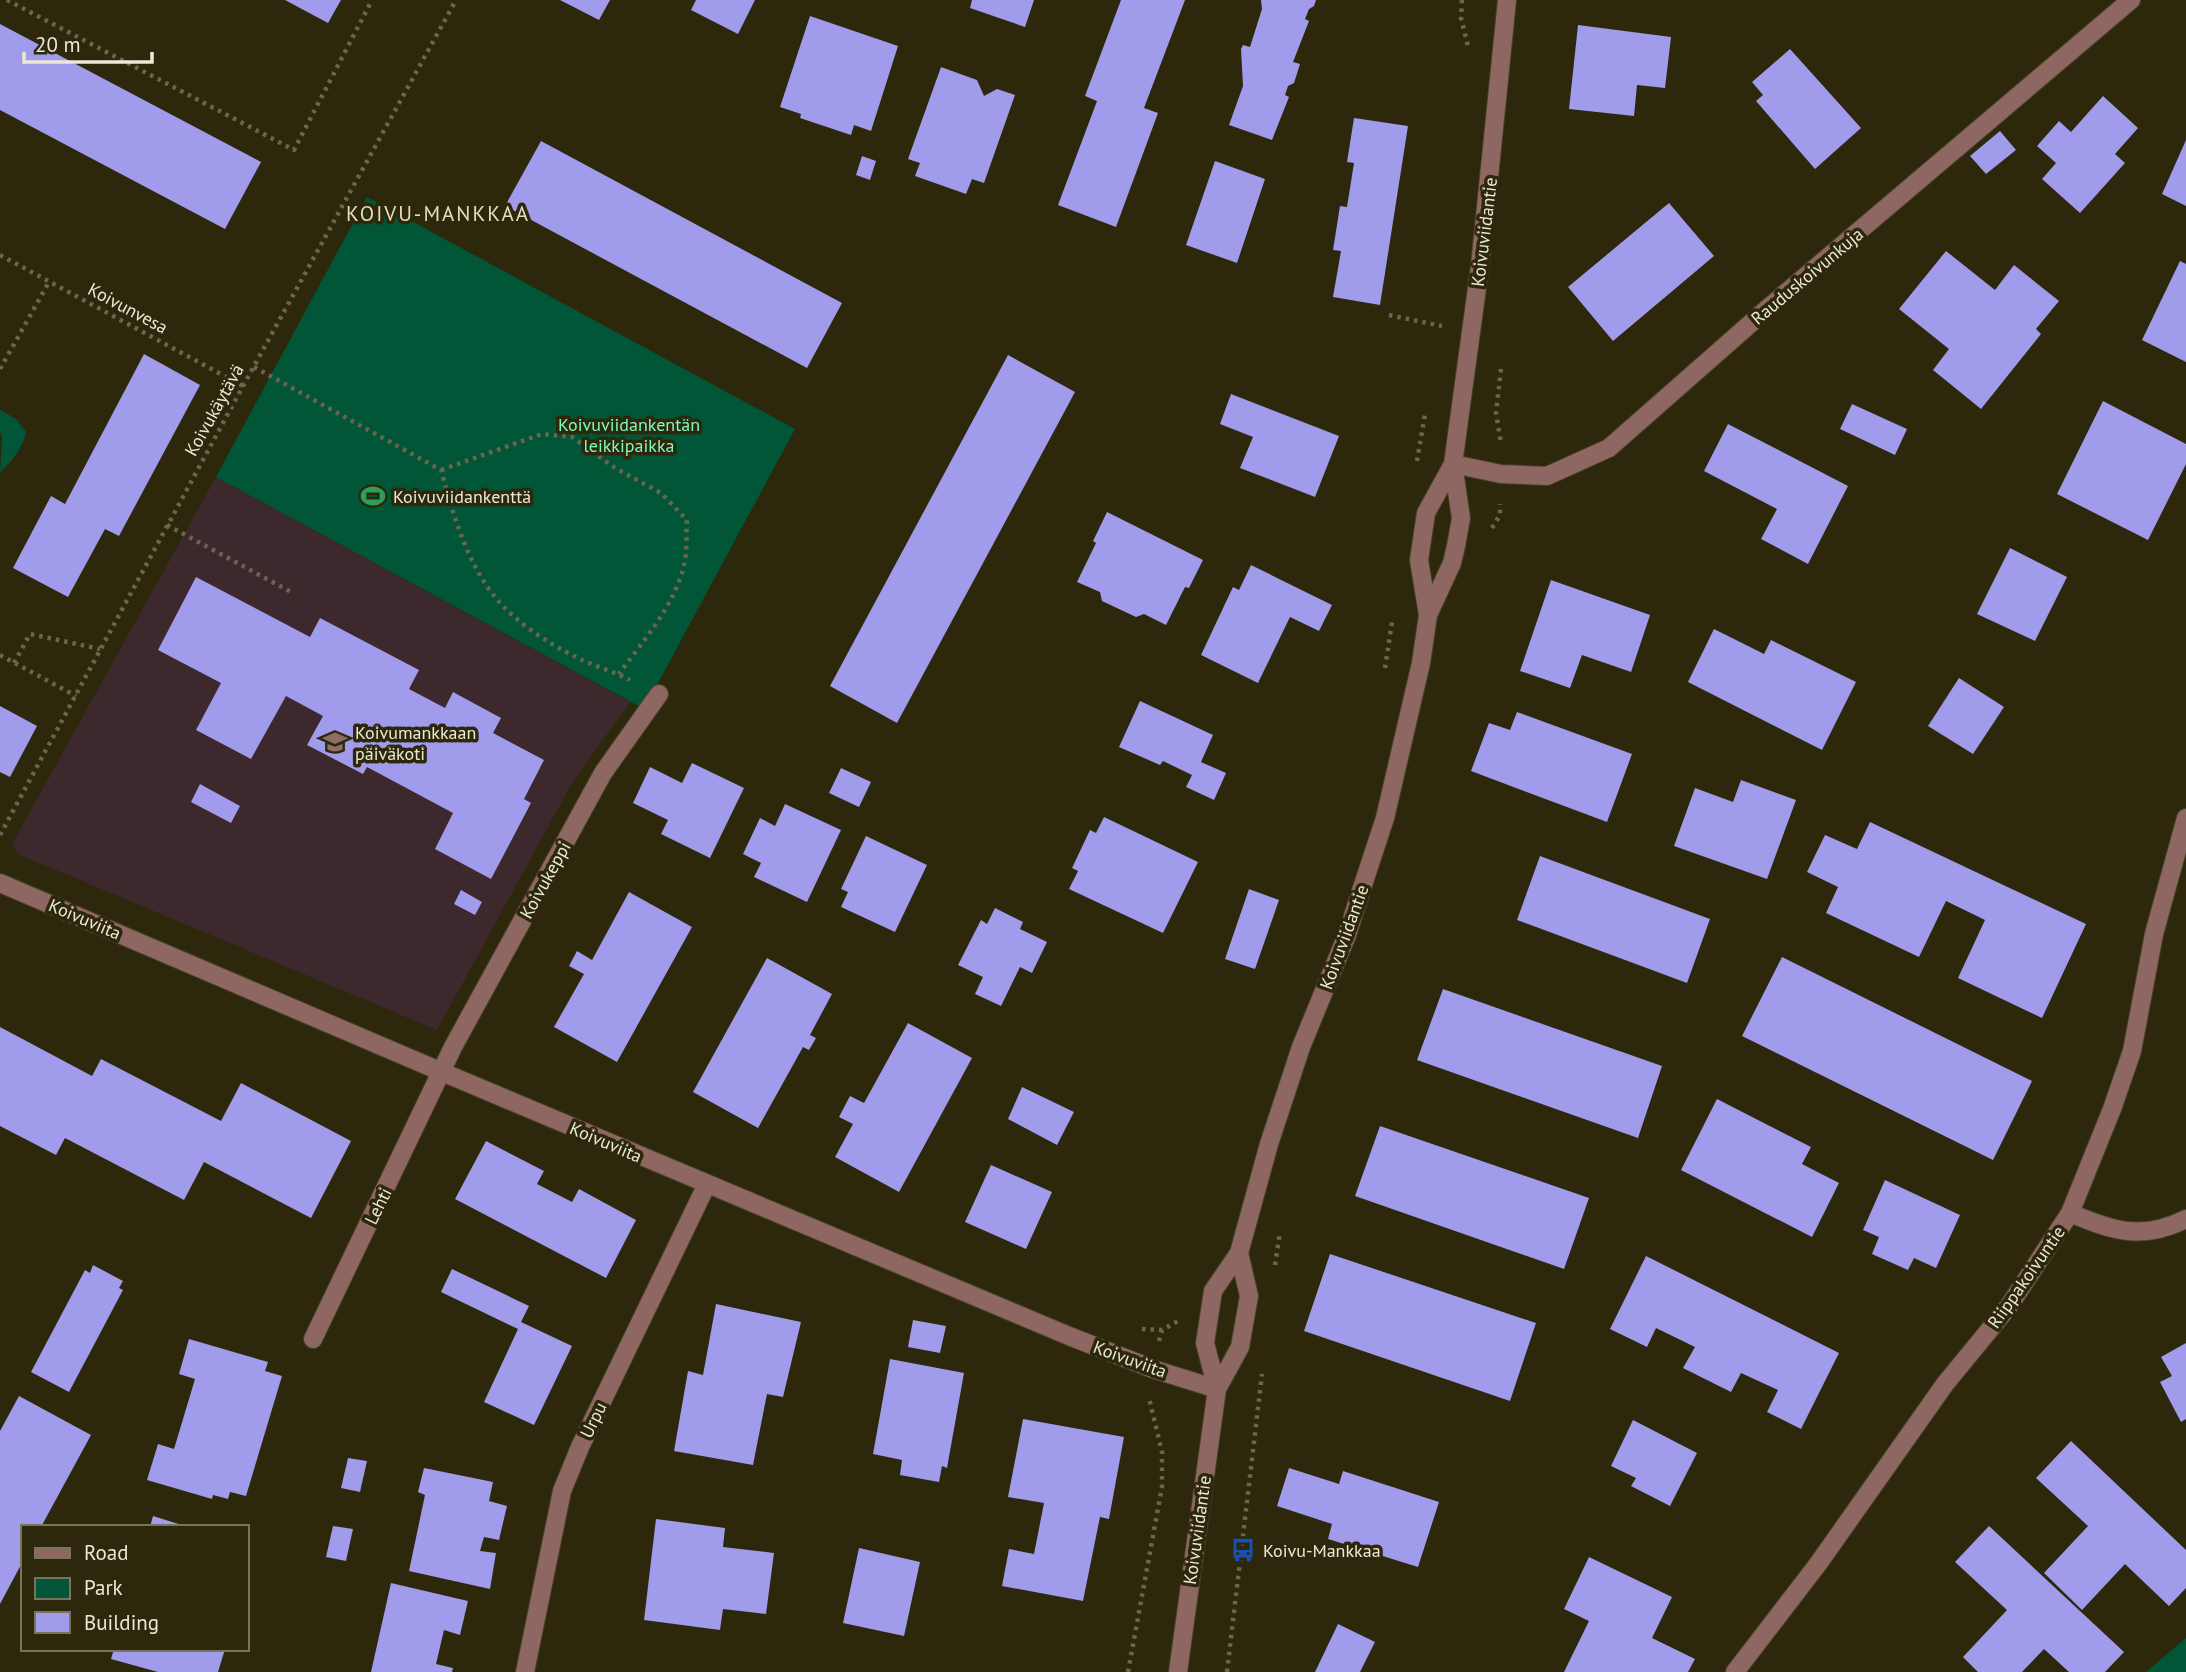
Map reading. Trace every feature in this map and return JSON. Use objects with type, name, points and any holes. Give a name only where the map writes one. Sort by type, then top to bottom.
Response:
[{"type":"street","name":"Koivuviidantie","points":[[1217,1388],[1205,1343],[1213,1291],[1239,1253],[1269,1144],[1301,1047],[1347,936],[1385,818],[1421,663],[1428,615],[1452,563],[1461,518],[1453,464],[1480,266],[1507,0]]},
{"type":"street","name":"Rauduskoivunkuja","points":[[1453,464],[1501,474],[1546,476],[1609,448],[1778,300],[2132,0]]},
{"type":"street","name":"Koivuviidantie","points":[[1428,615],[1419,560],[1426,513],[1453,464]]},
{"type":"street","name":"Koivukeppi","points":[[442,1072],[453,1047],[603,773],[659,694]]},
{"type":"street","name":"Riippakoivuntie","points":[[1735,1672],[1818,1564],[1945,1384],[2009,1306],[2070,1213],[2132,1051],[2154,934],[2186,818]]},
{"type":"street","name":"Koivuviita","points":[[0,883],[1069,1336],[1153,1368],[1217,1388]]},
{"type":"street","name":"Lehti","points":[[313,1339],[442,1072]]},
{"type":"street","name":"Urpu","points":[[525,1672],[562,1491],[580,1447],[707,1184]]},
{"type":"street","points":[[2070,1213],[2120,1230],[2163,1230],[2186,1219]]},
{"type":"street","name":"Koivuviidantie","points":[[1178,1672],[1217,1388],[1240,1347],[1249,1296],[1239,1253]]},
{"type":"path","points":[[7,0],[294,150],[372,0]]},
{"type":"path","name":"Koivukäytävä","points":[[0,835],[456,0]]},
{"type":"path","points":[[1462,0],[1461,18],[1470,51]]},
{"type":"path","name":"Koivunvesa","points":[[0,255],[243,386]]},
{"type":"path","points":[[0,369],[49,282]]},
{"type":"path","points":[[1440,339],[1444,313]]},
{"type":"path","points":[[1389,315],[1443,326]]},
{"type":"path","points":[[254,367],[441,470],[458,526],[474,564],[495,598],[536,634],[578,658],[659,694]]},
{"type":"path","points":[[1416,463],[1428,401]]},
{"type":"path","points":[[441,470],[542,434],[572,437],[615,468],[661,493],[676,507],[687,520],[686,554],[680,580],[663,612],[619,674]]},
{"type":"path","points":[[167,525],[291,592]]},
{"type":"path","points":[[1383,681],[1394,615]]},
{"type":"path","points":[[14,663],[30,634],[100,649]]},
{"type":"path","points":[[0,655],[76,696]]},
{"type":"path","points":[[1128,1672],[1162,1487],[1162,1452],[1148,1402],[1153,1368],[1162,1330],[1177,1322],[1186,1312]]},
{"type":"shaded area","name":"Koivumankkaan päiväkoti","points":[[216,477],[630,702],[572,783],[437,1030],[18,854],[12,844]]},
{"type":"green space","name":"Koivuviidankenttä","points":[[367,197],[795,429],[644,709],[216,477]]},
{"type":"green space","points":[[0,410],[16,419],[26,432],[19,449],[0,473],[2,437]]},
{"type":"green space","points":[[2186,1638],[2186,1672],[2146,1672]]},
{"type":"building","points":[[285,0],[341,0],[328,23]]},
{"type":"building","points":[[560,0],[610,0],[599,20]]},
{"type":"building","points":[[696,0],[755,0],[738,34],[691,10]]},
{"type":"building","points":[[972,0],[1034,0],[1025,27],[970,8]]},
{"type":"building","points":[[1121,0],[1185,0],[1144,108],[1158,113],[1116,227],[1058,205],[1097,101],[1085,96]]},
{"type":"building","points":[[1261,0],[1316,0],[1305,19],[1309,21],[1293,62],[1300,64],[1294,83],[1288,86],[1285,95],[1289,97],[1272,140],[1229,125],[1243,86],[1241,49],[1243,45],[1250,47],[1262,9]]},
{"type":"building","points":[[810,16],[898,46],[871,131],[854,125],[851,135],[800,118],[801,114],[780,107]]},
{"type":"building","points":[[0,24],[261,162],[225,229],[0,110]]},
{"type":"building","points":[[1578,25],[1671,37],[1665,88],[1637,85],[1634,116],[1569,109]]},
{"type":"building","points":[[1790,49],[1861,128],[1815,169],[1756,101],[1763,95],[1752,82]]},
{"type":"building","points":[[941,67],[977,80],[984,96],[997,89],[1015,95],[984,183],[972,179],[966,194],[915,176],[920,163],[908,159]]},
{"type":"building","points":[[2103,96],[2138,128],[2115,154],[2125,163],[2080,213],[2042,179],[2056,163],[2037,146],[2059,121],[2071,132]]},
{"type":"building","points":[[1354,118],[1408,126],[1380,305],[1333,297],[1341,251],[1333,250],[1340,206],[1347,207],[1354,163],[1347,162]]},
{"type":"building","points":[[2000,131],[2016,150],[1986,174],[1970,156]]},
{"type":"building","points":[[2186,140],[2186,206],[2162,194]]},
{"type":"building","points":[[541,141],[842,303],[807,368],[505,206]]},
{"type":"building","points":[[862,156],[876,161],[870,180],[856,175]]},
{"type":"building","points":[[1215,161],[1265,179],[1237,263],[1186,245]]},
{"type":"building","points":[[1669,203],[1714,256],[1613,341],[1568,287]]},
{"type":"building","points":[[1946,251],[1995,290],[2014,265],[2059,301],[2036,329],[2041,334],[1981,409],[1933,370],[1949,349],[1899,309]]},
{"type":"building","points":[[2180,261],[2186,264],[2186,362],[2142,340]]},
{"type":"building","points":[[144,354],[200,385],[119,536],[105,529],[68,597],[13,568],[51,496],[65,504]]},
{"type":"building","points":[[1008,355],[1075,392],[897,723],[830,686]]},
{"type":"building","points":[[1231,394],[1339,436],[1315,497],[1240,468],[1253,437],[1220,424]]},
{"type":"building","points":[[2103,401],[2186,444],[2186,464],[2148,540],[2057,494]]},
{"type":"building","points":[[1852,404],[1907,429],[1895,455],[1840,429]]},
{"type":"building","points":[[1728,424],[1848,486],[1808,564],[1761,539],[1777,509],[1704,471]]},
{"type":"building","points":[[1107,512],[1203,560],[1189,588],[1185,587],[1166,625],[1144,614],[1136,617],[1102,601],[1100,592],[1077,582],[1096,543],[1093,541]]},
{"type":"building","points":[[2010,548],[2067,577],[2035,641],[1977,614]]},
{"type":"building","points":[[1251,565],[1332,605],[1319,631],[1290,617],[1258,683],[1201,655],[1233,587],[1239,590]]},
{"type":"building","points":[[196,577],[310,637],[320,618],[419,670],[409,689],[445,708],[453,692],[501,718],[493,733],[544,760],[524,799],[531,803],[491,879],[435,849],[453,813],[367,767],[363,774],[307,745],[323,716],[286,696],[251,759],[196,730],[221,683],[158,650]]},
{"type":"building","points":[[1551,580],[1650,615],[1631,672],[1582,655],[1570,688],[1520,671]]},
{"type":"building","points":[[1714,629],[1764,654],[1771,640],[1856,682],[1822,750],[1688,682]]},
{"type":"building","points":[[1959,678],[2004,707],[1973,754],[1928,726]]},
{"type":"building","points":[[1140,701],[1213,735],[1201,762],[1226,773],[1214,800],[1186,787],[1192,775],[1163,761],[1160,765],[1119,747]]},
{"type":"building","points":[[0,706],[37,726],[10,777],[0,772]]},
{"type":"building","points":[[1517,712],[1632,754],[1607,822],[1471,771],[1489,723],[1510,730]]},
{"type":"building","points":[[692,763],[744,788],[710,858],[661,834],[668,820],[633,803],[650,767],[682,783]]},
{"type":"building","points":[[841,768],[871,782],[859,807],[829,793]]},
{"type":"building","points":[[1741,780],[1796,800],[1767,879],[1674,846],[1695,788],[1733,802]]},
{"type":"building","points":[[200,784],[240,806],[231,823],[191,802]]},
{"type":"building","points":[[785,804],[841,830],[807,902],[754,877],[761,863],[743,854],[760,818],[775,826]]},
{"type":"building","points":[[1104,817],[1198,862],[1163,933],[1069,889],[1078,871],[1072,868],[1090,830],[1096,833]]},
{"type":"building","points":[[1870,822],[2086,924],[2042,1018],[1958,978],[1985,920],[1946,901],[1919,957],[1826,913],[1838,887],[1807,872],[1825,835],[1857,849]]},
{"type":"building","points":[[866,836],[927,865],[895,932],[841,907],[848,892],[841,889]]},
{"type":"building","points":[[1540,856],[1710,919],[1687,983],[1517,920]]},
{"type":"building","points":[[1249,889],[1279,900],[1255,969],[1225,959]]},
{"type":"building","points":[[461,890],[482,902],[475,915],[454,904]]},
{"type":"building","points":[[629,892],[692,927],[617,1062],[554,1027],[584,974],[569,966],[577,951],[592,960]]},
{"type":"building","points":[[995,908],[1023,922],[1020,929],[1047,942],[1032,973],[1020,967],[1001,1006],[975,994],[983,977],[958,965],[981,920],[987,924]]},
{"type":"building","points":[[1782,957],[2032,1081],[1993,1160],[1742,1036]]},
{"type":"building","points":[[767,958],[832,994],[810,1035],[816,1038],[809,1050],[803,1047],[758,1128],[693,1092]]},
{"type":"building","points":[[1443,989],[1662,1066],[1638,1138],[1417,1060]]},
{"type":"building","points":[[908,1023],[972,1058],[899,1192],[835,1157],[853,1124],[839,1117],[850,1096],[864,1103]]},
{"type":"building","points":[[0,1027],[92,1076],[101,1059],[221,1121],[241,1083],[351,1141],[311,1218],[204,1162],[184,1200],[65,1138],[56,1155],[0,1126]]},
{"type":"building","points":[[1022,1087],[1074,1112],[1057,1145],[1008,1119]]},
{"type":"building","points":[[1717,1099],[1811,1147],[1802,1164],[1839,1183],[1812,1237],[1681,1170]]},
{"type":"building","points":[[1380,1126],[1589,1198],[1564,1269],[1355,1196]]},
{"type":"building","points":[[486,1141],[544,1171],[537,1184],[572,1202],[579,1189],[636,1220],[606,1278],[455,1199]]},
{"type":"building","points":[[991,1165],[1052,1192],[1026,1249],[965,1222]]},
{"type":"building","points":[[1885,1180],[1960,1215],[1936,1268],[1914,1258],[1908,1270],[1872,1254],[1879,1237],[1863,1230]]},
{"type":"building","points":[[1330,1254],[1536,1323],[1510,1401],[1304,1331]]},
{"type":"building","points":[[1646,1256],[1839,1353],[1801,1429],[1767,1412],[1778,1390],[1741,1373],[1731,1392],[1683,1368],[1695,1347],[1656,1328],[1647,1347],[1610,1329]]},
{"type":"building","points":[[93,1265],[123,1281],[119,1288],[123,1290],[69,1392],[31,1372],[85,1270],[90,1273]]},
{"type":"building","points":[[452,1269],[529,1306],[521,1322],[572,1346],[534,1425],[484,1402],[518,1329],[441,1292]]},
{"type":"building","points":[[716,1304],[801,1322],[783,1397],[767,1394],[753,1465],[674,1451],[688,1371],[703,1375]]},
{"type":"building","points":[[913,1320],[946,1326],[940,1353],[908,1347]]},
{"type":"building","points":[[189,1339],[268,1362],[265,1371],[282,1376],[246,1496],[230,1492],[228,1499],[213,1495],[212,1499],[147,1480],[158,1444],[174,1449],[195,1379],[179,1374]]},
{"type":"building","points":[[2186,1343],[2186,1419],[2181,1422],[2160,1382],[2172,1376],[2161,1357]]},
{"type":"building","points":[[890,1359],[964,1373],[947,1468],[942,1466],[939,1482],[900,1475],[902,1460],[873,1454]]},
{"type":"building","points":[[19,1396],[91,1435],[42,1525],[21,1525],[21,1565],[0,1604],[0,1431]]},
{"type":"building","points":[[1023,1419],[1124,1437],[1109,1519],[1100,1517],[1083,1601],[1002,1586],[1009,1549],[1034,1554],[1044,1503],[1008,1497]]},
{"type":"building","points":[[1633,1420],[1697,1453],[1670,1506],[1631,1486],[1636,1478],[1611,1466]]},
{"type":"building","points":[[2071,1441],[2186,1550],[2186,1588],[2169,1606],[2125,1564],[2082,1610],[2044,1573],[2088,1526],[2036,1478]]},
{"type":"building","points":[[348,1458],[367,1461],[360,1492],[341,1488]]},
{"type":"building","points":[[424,1468],[493,1482],[489,1501],[507,1506],[499,1540],[484,1537],[480,1551],[496,1553],[490,1589],[409,1571],[425,1495],[418,1492]]},
{"type":"building","points":[[1289,1468],[1339,1484],[1343,1471],[1439,1502],[1418,1567],[1328,1539],[1332,1524],[1277,1506]]},
{"type":"building","points":[[153,1516],[182,1525],[151,1525]]},
{"type":"building","points":[[656,1519],[725,1528],[723,1547],[774,1553],[766,1614],[723,1609],[720,1630],[644,1620]]},
{"type":"building","points":[[333,1526],[353,1529],[346,1561],[326,1557]]},
{"type":"building","points":[[1989,1526],[2124,1652],[2105,1672],[2069,1672],[2044,1649],[2022,1672],[1978,1672],[1963,1657],[2007,1610],[1955,1562]]},
{"type":"building","points":[[859,1548],[920,1562],[904,1636],[843,1623]]},
{"type":"building","points":[[1589,1557],[1672,1597],[1652,1638],[1695,1659],[1688,1672],[1564,1672],[1589,1621],[1564,1609]]},
{"type":"building","points":[[391,1583],[468,1601],[460,1635],[444,1630],[436,1664],[453,1668],[452,1672],[371,1672]]},
{"type":"building","points":[[1338,1624],[1375,1642],[1360,1672],[1315,1672]]},
{"type":"building","points":[[113,1651],[224,1651],[218,1672],[158,1672],[111,1659]]},
{"type":"place","name":"Koivuviidankenttä","points":[[373,496]]},
{"type":"place","name":"Koivumankkaan päiväkoti","points":[[335,742]]},
{"type":"place","name":"Koivu-Mankkaa","points":[[1243,1550]]},
{"type":"district","name":"KOIVU-MANKKAA","points":[[438,213]]},
{"type":"park label","name":"Koivuviidankentän leikkipaikka","points":[[629,434]]}]
